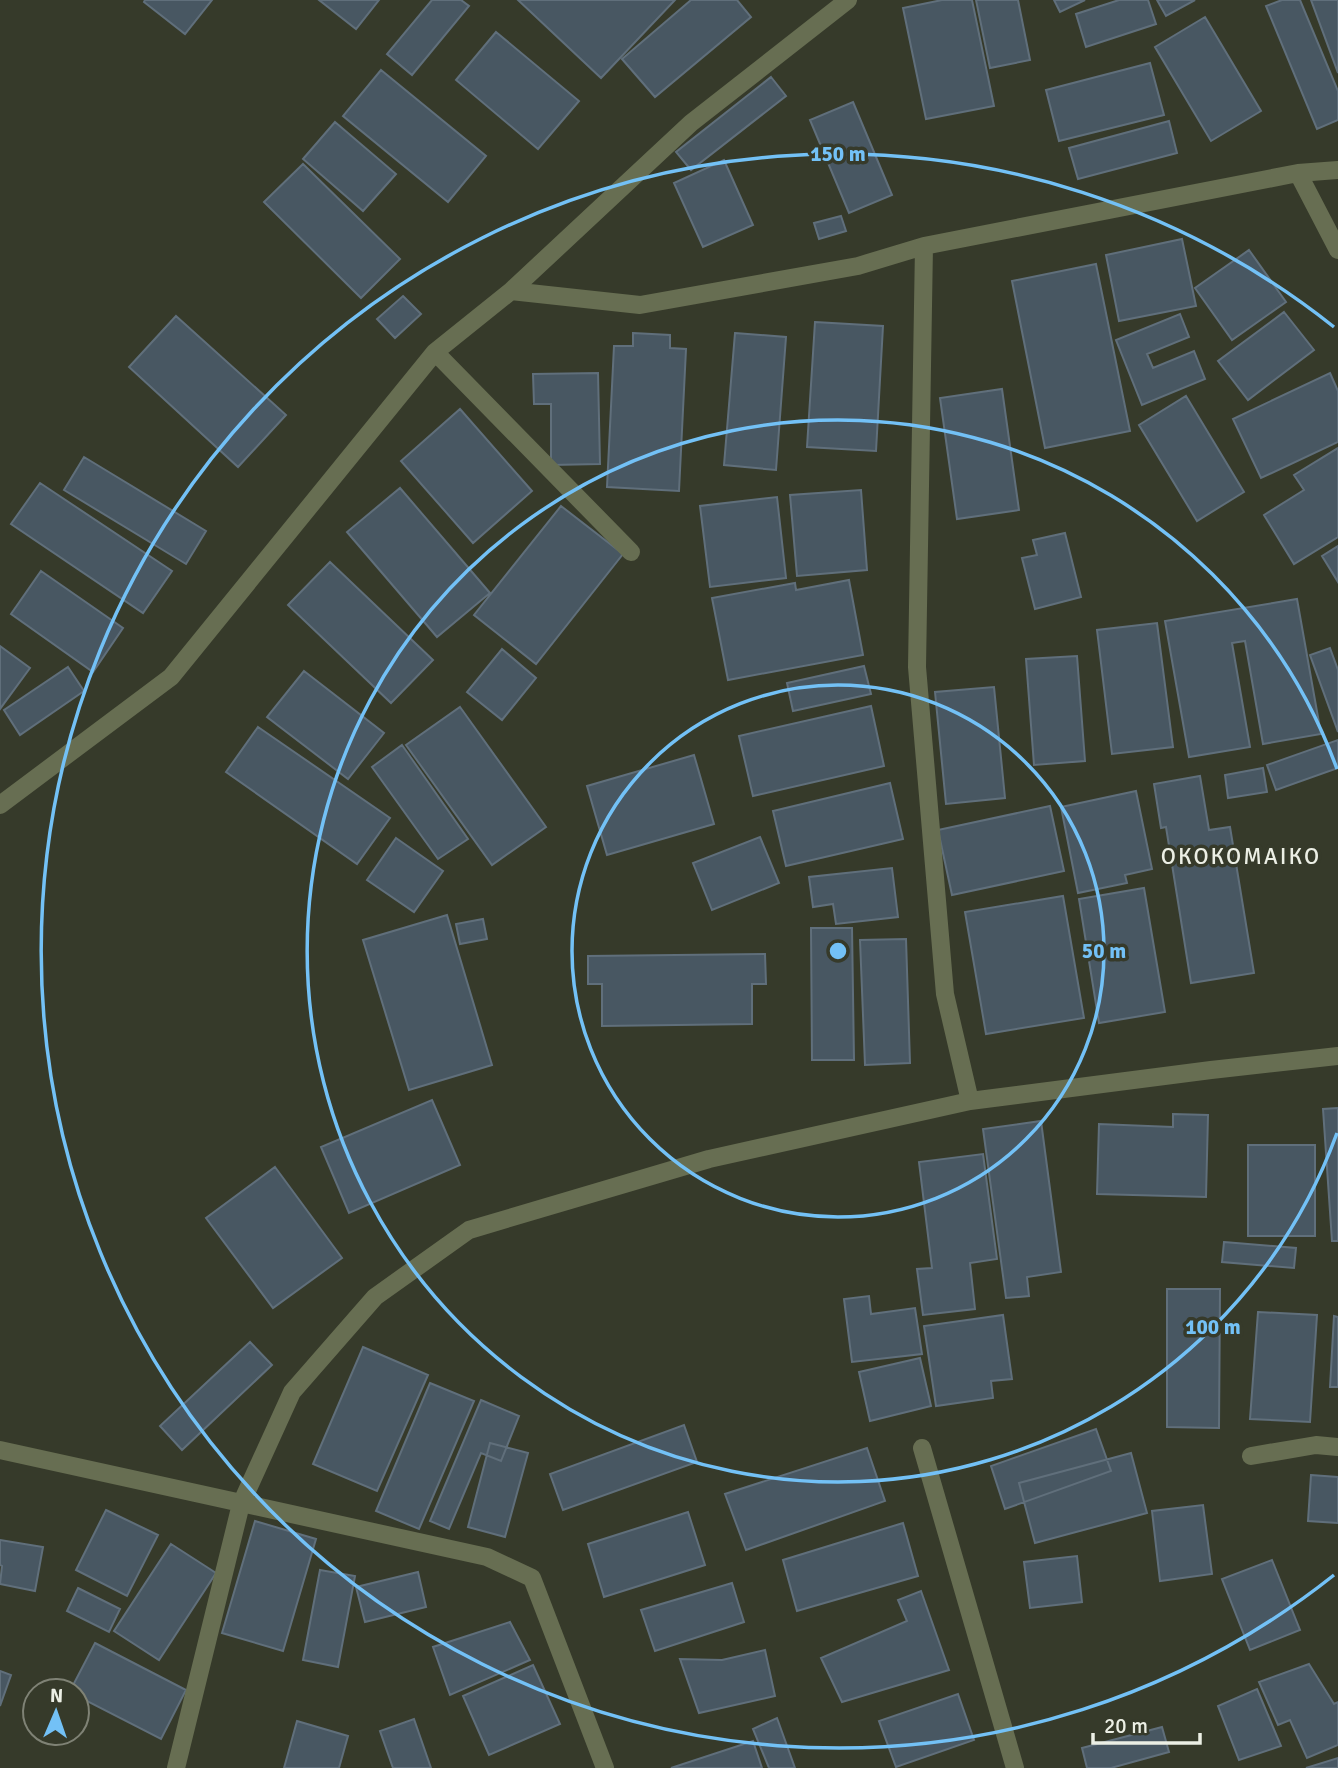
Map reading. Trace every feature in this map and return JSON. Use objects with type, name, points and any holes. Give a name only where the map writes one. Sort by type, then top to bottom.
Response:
[{"type":"street","points":[[0,805],[171,677],[435,352],[510,291],[691,123],[848,0]]},
{"type":"street","points":[[510,291],[640,305],[858,266],[924,246],[1298,173],[1338,170]]},
{"type":"street","points":[[1298,173],[1338,250]]},
{"type":"street","points":[[924,246],[917,667],[945,994],[970,1101]]},
{"type":"street","points":[[435,352],[631,552]]},
{"type":"street","points":[[176,1768],[241,1504],[292,1392],[375,1297],[469,1230],[709,1159],[970,1101],[1338,1056]]},
{"type":"street","points":[[1251,1456],[1317,1445],[1338,1447]]},
{"type":"street","points":[[922,1448],[1015,1768]]},
{"type":"street","points":[[0,1450],[487,1557],[532,1578],[605,1768]]},
{"type":"building","points":[[212,0],[185,34],[144,2]]},
{"type":"building","points":[[319,0],[379,0],[356,29]]},
{"type":"building","points":[[432,0],[461,0],[469,6],[412,75],[387,54]]},
{"type":"building","points":[[518,0],[675,0],[601,78]]},
{"type":"building","points":[[691,0],[737,0],[751,17],[655,97],[622,59]]},
{"type":"building","points":[[942,0],[972,0],[994,106],[926,119],[903,8]]},
{"type":"building","points":[[976,0],[1018,0],[1030,60],[990,68]]},
{"type":"building","points":[[1054,0],[1085,0],[1060,12]]},
{"type":"building","points":[[1119,0],[1148,0],[1156,24],[1086,47],[1076,14]]},
{"type":"building","points":[[1157,0],[1195,0],[1166,16]]},
{"type":"building","points":[[1282,0],[1300,0],[1338,91],[1338,120],[1317,129],[1266,6]]},
{"type":"building","points":[[1311,0],[1338,0],[1338,73]]},
{"type":"building","points":[[1205,17],[1261,111],[1211,141],[1155,47]]},
{"type":"building","points":[[496,32],[579,101],[538,149],[456,80]]},
{"type":"building","points":[[1150,63],[1164,115],[1059,141],[1046,90]]},
{"type":"building","points":[[381,70],[486,156],[448,202],[343,116]]},
{"type":"building","points":[[771,77],[786,96],[691,170],[676,152]]},
{"type":"building","points":[[853,102],[892,195],[849,213],[810,120]]},
{"type":"building","points":[[1169,121],[1177,153],[1078,179],[1069,148]]},
{"type":"building","points":[[335,122],[396,174],[363,211],[303,159]]},
{"type":"building","points":[[724,160],[753,225],[703,247],[674,183]]},
{"type":"building","points":[[303,164],[400,259],[361,298],[264,202]]},
{"type":"building","points":[[841,216],[846,231],[819,239],[814,223]]},
{"type":"building","points":[[1182,239],[1196,306],[1119,321],[1106,255]]},
{"type":"building","points":[[1249,250],[1286,302],[1232,340],[1195,288]]},
{"type":"building","points":[[1096,264],[1130,431],[1045,448],[1012,281]]},
{"type":"building","points":[[403,296],[421,314],[395,338],[377,319]]},
{"type":"building","points":[[1284,312],[1314,350],[1248,400],[1218,361]]},
{"type":"building","points":[[1180,314],[1189,337],[1147,354],[1153,368],[1194,351],[1205,379],[1142,405],[1116,340]]},
{"type":"building","points":[[176,316],[286,415],[238,467],[129,367]]},
{"type":"building","points":[[815,322],[883,326],[876,451],[807,447]]},
{"type":"building","points":[[633,333],[670,335],[670,348],[686,349],[679,491],[607,487],[614,346],[633,346]]},
{"type":"building","points":[[735,333],[786,337],[776,470],[724,465]]},
{"type":"building","points":[[598,373],[600,464],[551,465],[551,404],[534,404],[533,374]]},
{"type":"building","points":[[1330,373],[1338,391],[1338,442],[1261,478],[1233,419]]},
{"type":"building","points":[[1002,389],[1019,510],[957,519],[940,398]]},
{"type":"building","points":[[1186,396],[1244,492],[1197,521],[1139,425]]},
{"type":"building","points":[[460,409],[532,491],[473,543],[401,461]]},
{"type":"building","points":[[1338,448],[1338,537],[1294,564],[1264,515],[1304,490],[1294,475]]},
{"type":"building","points":[[84,457],[206,531],[186,564],[64,490]]},
{"type":"building","points":[[40,483],[172,571],[143,613],[11,524]]},
{"type":"building","points":[[400,488],[490,593],[437,637],[347,532]]},
{"type":"building","points":[[861,490],[867,570],[797,576],[790,495]]},
{"type":"building","points":[[777,497],[786,578],[710,587],[700,506]]},
{"type":"building","points":[[561,506],[623,554],[536,664],[474,615]]},
{"type":"building","points":[[1065,533],[1081,597],[1035,609],[1022,558],[1037,555],[1033,540]]},
{"type":"building","points":[[1338,546],[1338,582],[1322,556]]},
{"type":"building","points":[[330,562],[433,660],[391,703],[288,605]]},
{"type":"building","points":[[41,571],[123,628],[93,672],[11,614]]},
{"type":"building","points":[[849,580],[863,655],[728,680],[712,598],[795,583],[796,590]]},
{"type":"building","points":[[1297,599],[1321,734],[1263,744],[1245,641],[1232,643],[1250,747],[1189,757],[1165,621]]},
{"type":"building","points":[[1157,623],[1173,747],[1112,754],[1097,630]]},
{"type":"building","points":[[0,646],[30,668],[0,709]]},
{"type":"building","points":[[1330,648],[1338,670],[1338,732],[1310,655]]},
{"type":"building","points":[[502,649],[536,678],[502,720],[467,692]]},
{"type":"building","points":[[1077,656],[1085,761],[1034,765],[1026,659]]},
{"type":"building","points":[[864,666],[871,694],[793,711],[787,683]]},
{"type":"building","points":[[68,667],[84,691],[20,735],[4,710]]},
{"type":"building","points":[[304,671],[384,733],[348,779],[267,717]]},
{"type":"building","points":[[994,687],[1005,798],[946,804],[935,692]]},
{"type":"building","points":[[871,706],[884,766],[753,796],[739,736]]},
{"type":"building","points":[[460,707],[546,827],[492,865],[406,745]]},
{"type":"building","points":[[258,727],[390,818],[357,864],[226,772]]},
{"type":"building","points":[[1338,740],[1338,768],[1276,790],[1267,765]]},
{"type":"building","points":[[402,745],[468,839],[438,859],[372,767]]},
{"type":"building","points":[[694,755],[714,824],[607,855],[587,786]]},
{"type":"building","points":[[1263,768],[1267,792],[1228,798],[1225,775]]},
{"type":"building","points":[[1200,776],[1209,830],[1230,827],[1254,973],[1191,983],[1166,827],[1161,828],[1154,784]]},
{"type":"building","points":[[890,783],[903,839],[786,866],[773,811]]},
{"type":"building","points":[[1136,791],[1152,869],[1125,875],[1127,883],[1078,893],[1061,807]]},
{"type":"building","points":[[1050,806],[1064,871],[952,895],[938,830]]},
{"type":"building","points":[[760,837],[779,883],[712,910],[693,863]]},
{"type":"building","points":[[396,838],[443,871],[414,912],[367,880]]},
{"type":"building","points":[[892,868],[898,917],[836,924],[833,904],[813,907],[809,877]]},
{"type":"building","points":[[1144,888],[1165,1012],[1099,1023],[1079,899]]},
{"type":"building","points":[[1063,896],[1084,1018],[986,1034],[965,912]]},
{"type":"building","points":[[447,915],[492,1065],[409,1090],[363,940]]},
{"type":"building","points":[[483,919],[487,939],[460,944],[456,924]]},
{"type":"building","points":[[811,928],[852,928],[854,1060],[812,1060]]},
{"type":"building","points":[[906,939],[910,1063],[865,1065],[860,940]]},
{"type":"building","points":[[765,954],[766,984],[752,984],[752,1024],[602,1026],[602,984],[588,984],[588,956]]},
{"type":"building","points":[[432,1100],[460,1165],[349,1213],[321,1147]]},
{"type":"building","points":[[1338,1108],[1338,1241],[1332,1241],[1323,1109]]},
{"type":"building","points":[[1173,1114],[1208,1115],[1206,1197],[1097,1194],[1099,1124],[1173,1127]]},
{"type":"building","points":[[1041,1121],[1061,1272],[1027,1277],[1029,1296],[1006,1298],[983,1129]]},
{"type":"building","points":[[1248,1145],[1315,1145],[1315,1236],[1248,1236]]},
{"type":"building","points":[[983,1154],[997,1259],[970,1263],[975,1309],[923,1315],[917,1269],[932,1268],[919,1162]]},
{"type":"building","points":[[275,1167],[342,1258],[273,1308],[206,1218]]},
{"type":"building","points":[[1224,1242],[1296,1248],[1294,1268],[1222,1262]]},
{"type":"building","points":[[1167,1289],[1220,1289],[1219,1428],[1167,1427]]},
{"type":"building","points":[[869,1296],[871,1314],[915,1308],[922,1354],[852,1362],[844,1299]]},
{"type":"building","points":[[1258,1312],[1317,1315],[1310,1422],[1250,1419]]},
{"type":"building","points":[[1003,1315],[1012,1379],[991,1381],[993,1398],[936,1406],[924,1326]]},
{"type":"building","points":[[1334,1316],[1338,1317],[1338,1387],[1330,1387]]},
{"type":"building","points":[[250,1342],[272,1365],[182,1450],[160,1426]]},
{"type":"building","points":[[363,1347],[428,1375],[377,1491],[313,1464]]},
{"type":"building","points":[[920,1358],[931,1406],[870,1421],[859,1372]]},
{"type":"building","points":[[430,1383],[474,1401],[419,1529],[376,1511]]},
{"type":"building","points":[[481,1400],[519,1416],[501,1461],[481,1453],[449,1529],[430,1521]]},
{"type":"building","points":[[684,1425],[697,1462],[563,1510],[550,1474]]},
{"type":"building","points":[[1096,1429],[1111,1471],[1005,1509],[991,1466]]},
{"type":"building","points":[[490,1443],[528,1453],[505,1537],[468,1527]]},
{"type":"building","points":[[867,1448],[885,1501],[746,1550],[725,1494]]},
{"type":"building","points":[[1131,1453],[1147,1513],[1035,1543],[1019,1483]]},
{"type":"building","points":[[1311,1475],[1338,1477],[1338,1523],[1308,1521]]},
{"type":"building","points":[[1203,1505],[1212,1574],[1160,1581],[1152,1511]]},
{"type":"building","points":[[106,1510],[158,1535],[127,1596],[76,1570]]},
{"type":"building","points":[[688,1512],[705,1565],[604,1597],[588,1544]]},
{"type":"building","points":[[255,1521],[316,1539],[283,1651],[222,1633]]},
{"type":"building","points":[[903,1523],[918,1576],[797,1611],[783,1560]]},
{"type":"building","points":[[0,1540],[43,1547],[35,1591],[0,1584]]},
{"type":"building","points":[[171,1544],[216,1573],[159,1660],[114,1631]]},
{"type":"building","points":[[1077,1556],[1082,1602],[1030,1608],[1024,1562]]},
{"type":"building","points":[[1272,1560],[1300,1630],[1250,1650],[1222,1579]]},
{"type":"building","points":[[320,1570],[355,1576],[338,1667],[303,1660]]},
{"type":"building","points":[[418,1572],[426,1607],[365,1622],[356,1587]]},
{"type":"building","points":[[732,1583],[744,1622],[655,1651],[641,1610]]},
{"type":"building","points":[[78,1588],[120,1609],[109,1632],[67,1611]]},
{"type":"building","points":[[921,1591],[949,1670],[842,1702],[821,1658],[907,1621],[898,1600]]},
{"type":"building","points":[[510,1622],[530,1660],[450,1695],[433,1647]]},
{"type":"building","points":[[95,1643],[186,1690],[161,1739],[91,1703],[91,1677],[77,1677]]},
{"type":"building","points":[[765,1650],[775,1696],[699,1713],[680,1659],[722,1660]]},
{"type":"building","points":[[1309,1664],[1334,1704],[1338,1702],[1338,1745],[1307,1758],[1290,1720],[1278,1725],[1259,1682]]},
{"type":"building","points":[[533,1665],[560,1724],[489,1755],[463,1696]]},
{"type":"building","points":[[0,1671],[11,1675],[0,1706]]},
{"type":"building","points":[[1257,1689],[1281,1746],[1239,1760],[1218,1706]]},
{"type":"building","points":[[958,1694],[974,1740],[896,1767],[879,1721]]},
{"type":"building","points":[[777,1718],[795,1768],[769,1768],[753,1729]]},
{"type":"building","points":[[414,1719],[431,1768],[393,1768],[380,1731]]},
{"type":"building","points":[[297,1721],[348,1736],[339,1768],[284,1768]]},
{"type":"building","points":[[1162,1727],[1169,1752],[1111,1768],[1087,1768],[1082,1748]]},
{"type":"building","points":[[753,1741],[762,1768],[671,1768]]},
{"type":"building","points":[[1338,1758],[1338,1768],[1306,1768]]},
{"type":"district","name":"OKOKOMAIKO","points":[[1241,856]]}]
